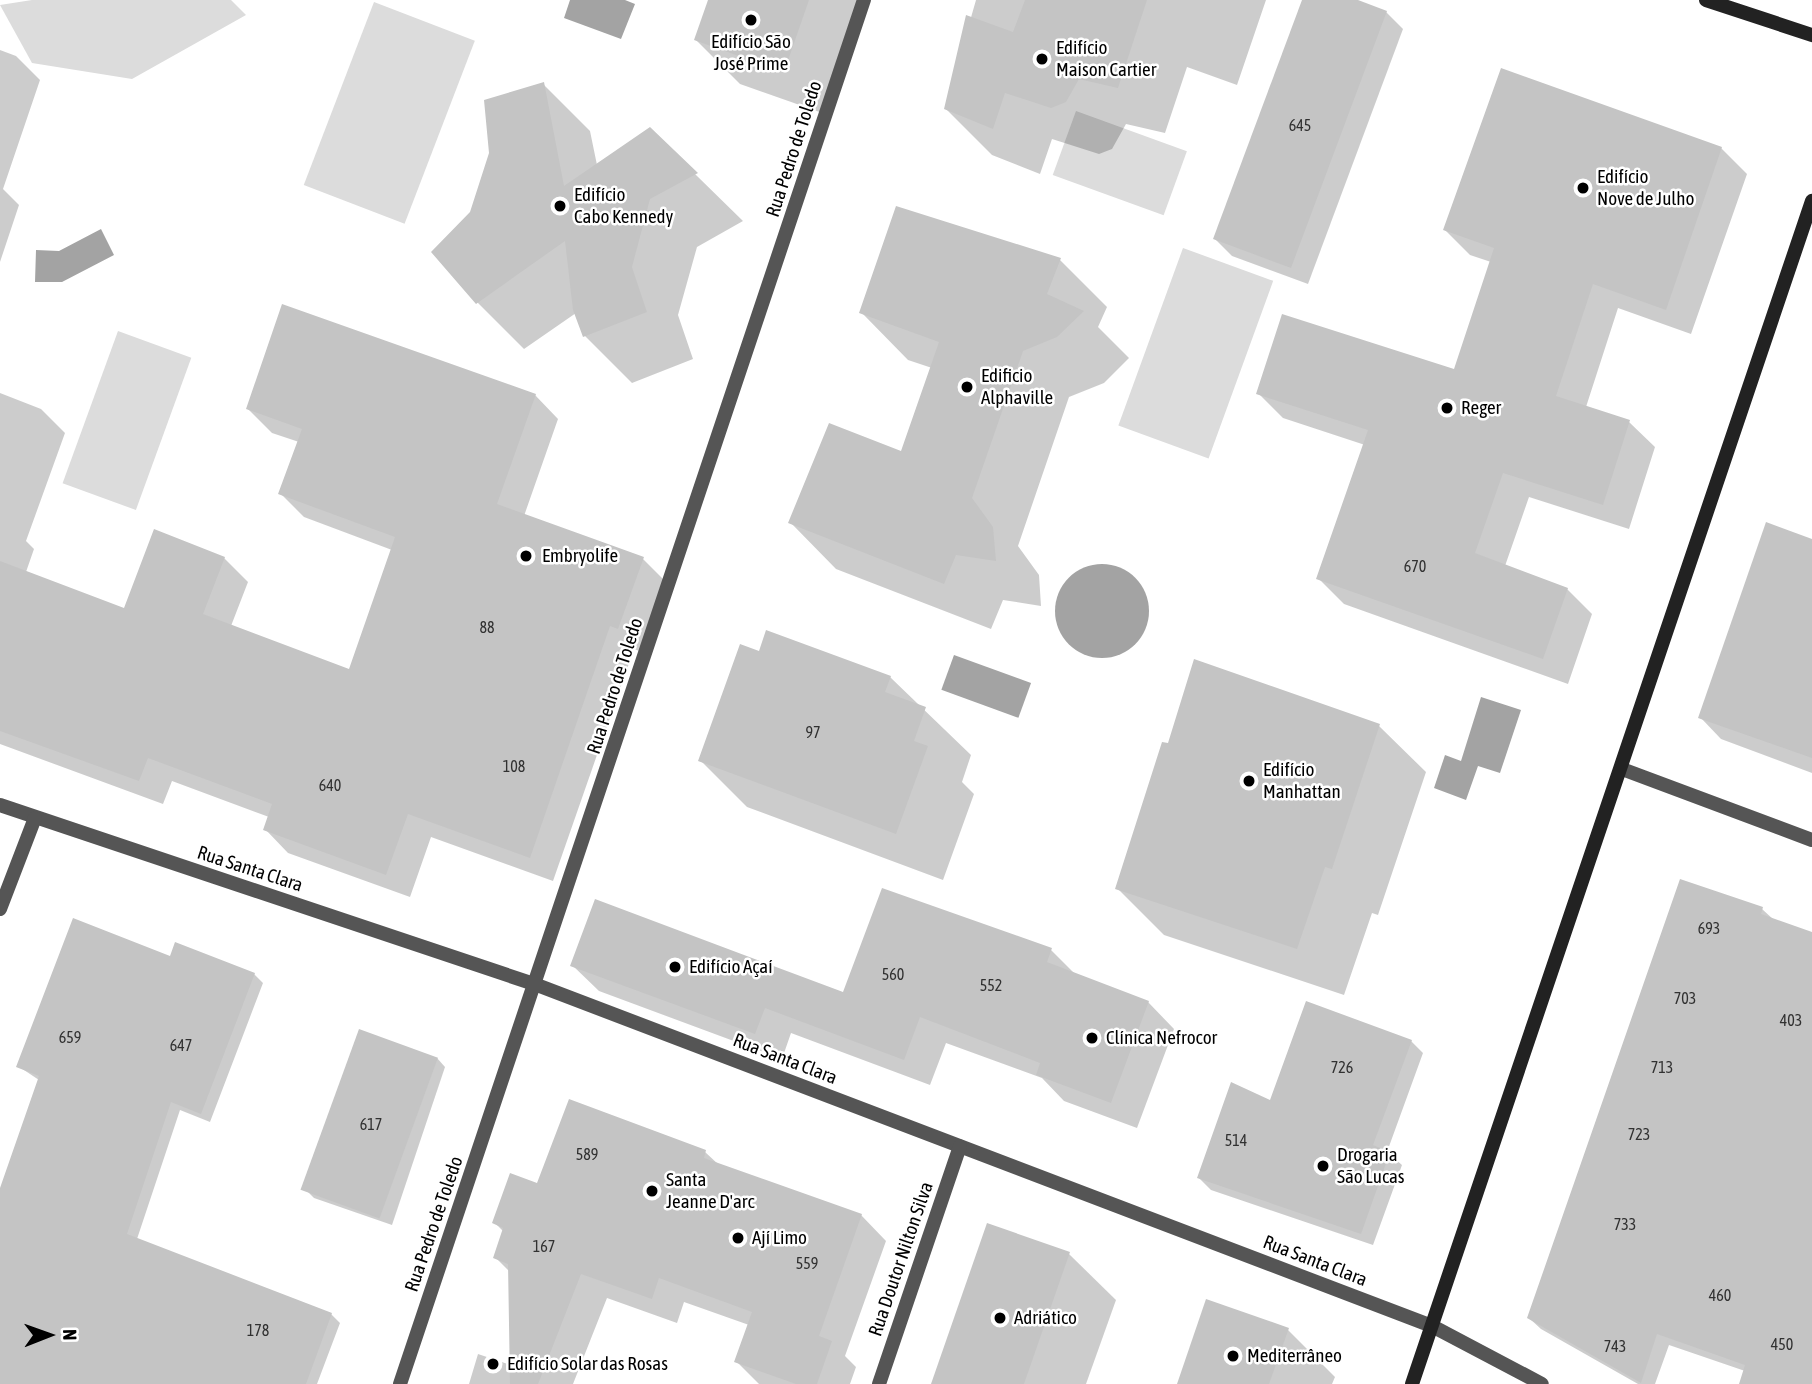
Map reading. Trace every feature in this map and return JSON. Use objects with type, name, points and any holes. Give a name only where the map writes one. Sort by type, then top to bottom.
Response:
[{"type":"main road","points":[[1706,0],[1812,35]]},
{"type":"main road","points":[[1412,1384],[1812,201]]},
{"type":"street","name":"Rua Pedro de Toledo","points":[[400,1384],[537,985],[864,0]]},
{"type":"street","points":[[1622,769],[1812,840]]},
{"type":"street","name":"Rua Santa Clara","points":[[0,805],[537,985],[1432,1326],[1542,1384]]},
{"type":"street","points":[[0,909],[35,818]]},
{"type":"street","name":"Rua Doutor Nilton Silva","points":[[879,1384],[960,1146]]},
{"type":"shaded area","points":[[32,0],[231,0],[246,15],[132,79],[32,63],[0,5]]},
{"type":"shaded area","points":[[570,0],[625,0],[635,4],[621,39],[564,18]]},
{"type":"shaded area","points":[[374,2],[475,41],[405,224],[304,185]]},
{"type":"shaded area","points":[[1076,111],[1187,151],[1164,215],[1053,175]]},
{"type":"shaded area","points":[[101,229],[114,255],[62,282],[35,282],[36,250],[59,251]]},
{"type":"shaded area","points":[[1183,248],[1273,281],[1209,458],[1118,426]]},
{"type":"shaded area","points":[[118,331],[191,358],[136,510],[63,483]]},
{"type":"shaded area","points":[[1102,564],[1120,568],[1135,578],[1145,593],[1149,611],[1145,629],[1135,644],[1120,654],[1102,658],[1084,654],[1069,644],[1059,629],[1055,611],[1059,593],[1069,578],[1084,568]]},
{"type":"shaded area","points":[[954,655],[1031,683],[1018,718],[941,690]]},
{"type":"shaded area","points":[[1481,697],[1521,710],[1500,773],[1478,766],[1466,800],[1434,788],[1445,755],[1461,761]]},
{"type":"building","name":"Edifício São José Prime","points":[[708,0],[809,0],[784,72],[694,40]]},
{"type":"building","name":"Edifício Maison Cartier","points":[[1025,0],[1147,0],[1118,88],[1079,79],[1066,102],[1051,108],[1005,93],[993,129],[944,109],[966,15],[1013,32]]},
{"type":"building","points":[[1302,0],[1358,0],[1387,11],[1291,268],[1213,239]]},
{"type":"building","points":[[1501,68],[1722,147],[1666,310],[1593,284],[1556,396],[1630,420],[1603,505],[1503,473],[1475,553],[1568,588],[1543,659],[1316,579],[1368,430],[1256,394],[1282,314],[1454,369],[1494,248],[1443,230]]},
{"type":"building","name":"Edifício Cabo Kennedy","points":[[544,82],[564,186],[650,127],[698,173],[650,199],[632,267],[647,312],[583,337],[573,310],[565,241],[476,304],[431,252],[470,212],[489,153],[484,100]]},
{"type":"building","name":"Edificio Alphaville","points":[[896,206],[1061,258],[1047,294],[1084,311],[1057,337],[1023,351],[972,498],[993,527],[996,561],[956,555],[944,584],[788,523],[829,423],[901,451],[939,342],[859,313]]},
{"type":"building","points":[[282,304],[536,394],[497,504],[644,557],[618,629],[610,626],[530,858],[408,814],[386,875],[263,830],[272,804],[148,758],[139,781],[0,731],[0,561],[124,608],[154,529],[225,557],[203,614],[349,669],[395,537],[278,494],[302,429],[246,409]]},
{"type":"building","points":[[1766,522],[1812,539],[1812,758],[1698,718]]},
{"type":"building","points":[[766,630],[891,676],[885,692],[926,707],[914,741],[928,746],[896,834],[698,761],[740,644],[759,651]]},
{"type":"building","name":"Edifício Manhattan","points":[[1194,659],[1380,724],[1332,869],[1325,867],[1297,949],[1115,889],[1162,742],[1168,743]]},
{"type":"building","points":[[1680,879],[1763,907],[1761,914],[1812,932],[1812,1384],[1739,1384],[1745,1365],[1657,1334],[1641,1383],[1527,1318]]},
{"type":"building","points":[[882,888],[1052,948],[1047,962],[1149,1001],[1111,1103],[1036,1075],[1040,1063],[920,1017],[904,1060],[765,1008],[755,1034],[570,966],[595,899],[843,992]]},
{"type":"building","points":[[73,918],[170,956],[175,942],[255,973],[201,1114],[171,1102],[127,1234],[332,1313],[306,1384],[0,1384],[0,1188],[39,1076],[16,1067]]},
{"type":"building","points":[[1306,1001],[1412,1040],[1373,1145],[1390,1152],[1361,1234],[1197,1178],[1231,1082],[1270,1100]]},
{"type":"building","points":[[359,1029],[438,1058],[379,1218],[301,1190]]},
{"type":"building","points":[[569,1099],[706,1150],[704,1158],[862,1214],[819,1336],[832,1341],[817,1384],[796,1384],[734,1362],[752,1312],[659,1278],[652,1299],[581,1274],[538,1384],[510,1384],[508,1264],[493,1258],[503,1228],[492,1223],[510,1173],[537,1183]]},
{"type":"building","name":"Adriático","points":[[987,1223],[1070,1252],[1024,1384],[931,1384]]},
{"type":"building","name":"Mediterrâneo","points":[[1206,1299],[1289,1328],[1269,1384],[1177,1384]]},
{"type":"place","name":"Edifício São José Prime","points":[[751,20]]},
{"type":"place","name":"Edifício Maison Cartier","points":[[1042,59]]},
{"type":"place","name":"Edifício Nove de Julho","points":[[1583,188]]},
{"type":"place","name":"Edifício Cabo Kennedy","points":[[560,206]]},
{"type":"place","name":"Edificio Alphaville","points":[[967,387]]},
{"type":"place","name":"Reger","points":[[1447,408]]},
{"type":"place","name":"Embryolife","points":[[526,556]]},
{"type":"place","name":"Edifício Manhattan","points":[[1249,781]]},
{"type":"place","name":"Edifício Açaí","points":[[675,967]]},
{"type":"place","name":"Clínica Nefrocor","points":[[1092,1038]]},
{"type":"place","name":"Drogaria São Lucas","points":[[1323,1166]]},
{"type":"place","name":"Santa Jeanne D'arc","points":[[652,1191]]},
{"type":"place","name":"Ají Limo","points":[[738,1238]]},
{"type":"place","name":"Adriático","points":[[1000,1318]]},
{"type":"place","name":"Mediterrâneo","points":[[1233,1356]]},
{"type":"place","name":"Edifício Solar das Rosas","points":[[493,1364]]}]
